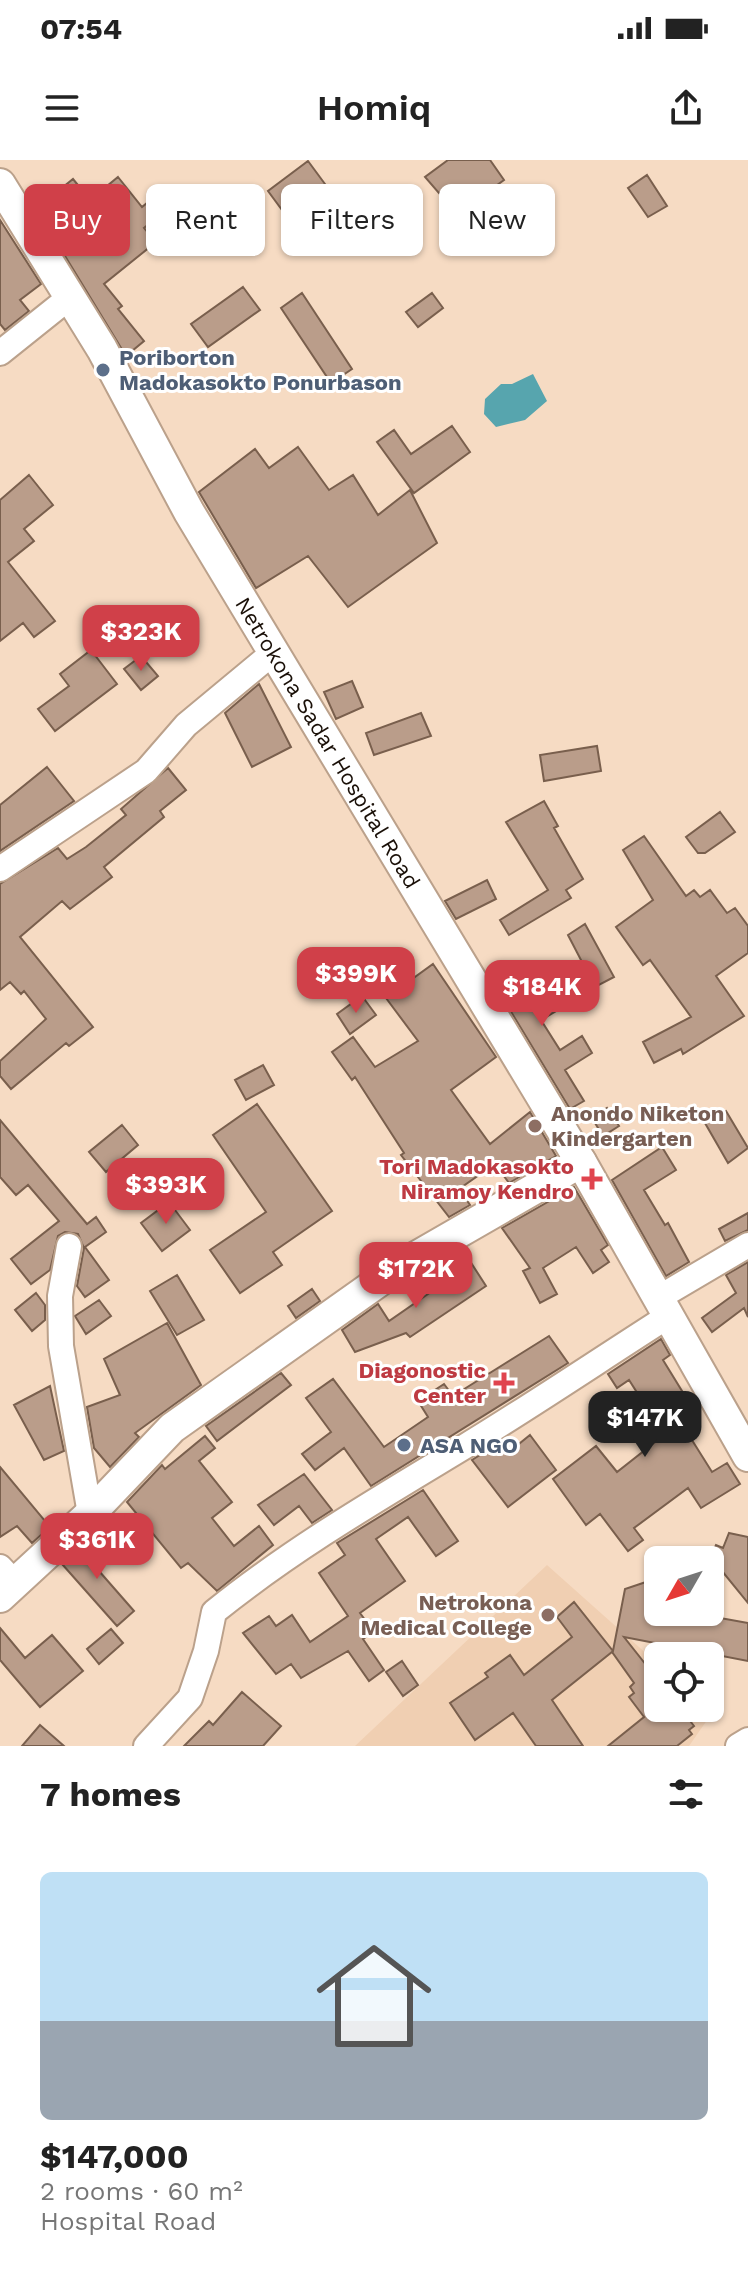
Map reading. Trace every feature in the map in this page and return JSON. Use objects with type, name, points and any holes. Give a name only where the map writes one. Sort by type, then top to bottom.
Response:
[{"type":"street","name":"Netrokona Sadar Hospital Road","points":[[0,184],[102,349],[189,512],[581,1162],[748,1456]]},
{"type":"street","points":[[0,353],[70,297]]},
{"type":"street","points":[[0,869],[146,771],[186,725],[274,652]]},
{"type":"street","points":[[5,1582],[90,1514],[172,1428],[402,1265],[581,1162]]},
{"type":"street","points":[[146,1746],[190,1698],[206,1651],[214,1612],[287,1556],[665,1306],[748,1245]]},
{"type":"street","points":[[69,1246],[60,1296],[61,1346],[90,1514]]},
{"type":"street","points":[[738,1746],[748,1740]]},
{"type":"shaded area","name":"Netrokona Medical College","points":[[547,1565],[644,1652],[644,1722],[706,1722],[689,1746],[355,1746]]},
{"type":"water","points":[[533,374],[547,401],[525,420],[496,427],[484,414],[485,399],[501,384],[512,384]]},
{"type":"building","points":[[448,160],[490,160],[504,180],[498,184],[439,184],[439,193],[425,177]]},
{"type":"building","points":[[308,161],[325,184],[281,184],[281,209],[268,191]]},
{"type":"building","points":[[647,175],[667,206],[648,217],[628,188]]},
{"type":"building","points":[[118,177],[124,184],[109,184]]},
{"type":"building","points":[[130,192],[142,207],[146,204],[146,250],[104,284],[122,306],[118,309],[144,341],[126,356],[65,256],[130,256]]},
{"type":"building","points":[[0,220],[41,284],[20,300],[29,311],[5,330],[0,324]]},
{"type":"building","points":[[243,287],[260,310],[208,347],[191,324]]},
{"type":"building","points":[[302,293],[352,369],[331,383],[281,308]]},
{"type":"building","points":[[432,293],[443,308],[418,327],[406,312]]},
{"type":"building","points":[[452,426],[470,452],[414,493],[377,442],[394,430],[411,454]]},
{"type":"building","points":[[298,447],[329,490],[353,475],[378,515],[410,490],[437,543],[348,607],[308,556],[256,588],[199,492],[255,449],[269,468]]},
{"type":"building","points":[[29,475],[53,505],[24,529],[34,541],[8,562],[55,621],[34,637],[23,623],[0,641],[0,500]]},
{"type":"building","points":[[91,650],[117,684],[55,731],[38,709],[69,686],[60,674]]},
{"type":"building","points":[[141,656],[158,676],[141,690],[124,669]]},
{"type":"building","points":[[352,681],[363,707],[336,719],[324,692]]},
{"type":"building","points":[[259,684],[291,747],[252,767],[225,713]]},
{"type":"building","points":[[421,713],[431,736],[374,755],[366,733]]},
{"type":"building","points":[[597,746],[601,771],[544,781],[540,755]]},
{"type":"building","points":[[47,767],[74,801],[0,851],[0,805]]},
{"type":"building","points":[[168,768],[186,790],[160,811],[164,817],[104,867],[112,877],[70,909],[62,901],[20,937],[93,1027],[69,1046],[66,1043],[11,1089],[0,1076],[0,1061],[46,1019],[24,991],[21,994],[10,982],[0,990],[0,884],[58,848],[67,859],[86,847],[126,815],[121,809]]},
{"type":"building","points":[[544,801],[558,826],[554,828],[583,879],[566,890],[571,898],[509,935],[500,920],[548,890],[506,822]]},
{"type":"building","points":[[720,812],[735,832],[705,853],[698,853],[686,837]]},
{"type":"building","points":[[644,836],[686,896],[694,890],[700,897],[710,890],[727,913],[735,908],[748,926],[748,953],[716,976],[744,1016],[683,1054],[681,1049],[654,1063],[643,1042],[691,1017],[650,960],[643,965],[616,927],[653,900],[623,850]]},
{"type":"building","points":[[487,880],[496,899],[456,919],[445,901]]},
{"type":"building","points":[[585,924],[614,977],[595,987],[568,935]]},
{"type":"building","points":[[527,963],[558,1010],[541,1020],[560,1050],[582,1036],[592,1053],[565,1070],[584,1101],[570,1109],[493,982]]},
{"type":"building","points":[[433,964],[496,1057],[451,1090],[490,1144],[530,1112],[556,1156],[509,1183],[495,1164],[459,1189],[470,1205],[449,1217],[401,1155],[404,1153],[355,1077],[352,1080],[332,1052],[353,1037],[375,1067],[418,1041],[386,998]]},
{"type":"building","points":[[362,996],[376,1015],[350,1034],[337,1014]]},
{"type":"building","points":[[263,1065],[274,1085],[246,1100],[235,1080]]},
{"type":"building","points":[[257,1104],[332,1211],[273,1252],[282,1265],[240,1293],[210,1250],[266,1212],[213,1135]]},
{"type":"building","points":[[607,1108],[619,1126],[603,1136],[592,1118]]},
{"type":"building","points":[[726,1111],[748,1148],[728,1163],[705,1123]]},
{"type":"building","points":[[0,1120],[87,1224],[96,1217],[106,1232],[85,1247],[109,1280],[85,1297],[77,1286],[84,1248],[78,1234],[65,1232],[58,1236],[50,1270],[31,1284],[11,1259],[59,1221],[28,1185],[16,1195],[0,1177]]},
{"type":"building","points":[[122,1125],[138,1145],[106,1172],[89,1152]]},
{"type":"building","points":[[662,1147],[676,1170],[644,1190],[665,1225],[668,1223],[689,1262],[666,1276],[612,1180]]},
{"type":"building","points":[[574,1187],[608,1245],[601,1250],[609,1262],[593,1273],[576,1247],[543,1268],[557,1294],[540,1303],[523,1271],[530,1268],[502,1228]]},
{"type":"building","points":[[169,1202],[190,1230],[162,1251],[141,1223]]},
{"type":"building","points":[[748,1213],[748,1230],[725,1241],[719,1229]]},
{"type":"building","points":[[468,1258],[486,1286],[410,1337],[406,1333],[355,1352],[342,1330],[378,1304],[389,1321],[451,1278],[447,1272]]},
{"type":"building","points":[[748,1262],[748,1317],[744,1308],[712,1332],[702,1318],[736,1293],[726,1275]]},
{"type":"building","points":[[177,1275],[204,1320],[177,1335],[150,1291]]},
{"type":"building","points":[[312,1289],[320,1301],[296,1318],[288,1306]]},
{"type":"building","points":[[36,1293],[45,1305],[45,1320],[32,1331],[15,1310]]},
{"type":"building","points":[[99,1300],[111,1316],[86,1334],[75,1316]]},
{"type":"building","points":[[167,1323],[201,1385],[135,1433],[139,1437],[110,1467],[94,1448],[87,1407],[120,1395],[104,1359]]},
{"type":"building","points":[[549,1336],[568,1363],[371,1486],[344,1448],[315,1470],[302,1454],[331,1432],[306,1398],[333,1379],[384,1447],[428,1417],[418,1401],[444,1384],[453,1396]]},
{"type":"building","points":[[661,1339],[670,1355],[663,1360],[690,1404],[675,1413],[712,1472],[727,1463],[740,1484],[701,1508],[688,1488],[634,1528],[643,1540],[628,1551],[600,1514],[586,1525],[553,1479],[596,1446],[617,1472],[664,1435],[629,1380],[617,1388],[608,1374]]},
{"type":"building","points":[[281,1373],[291,1385],[217,1441],[206,1426]]},
{"type":"building","points":[[50,1386],[64,1451],[44,1460],[14,1405]]},
{"type":"building","points":[[530,1435],[556,1470],[508,1507],[472,1460],[501,1442],[509,1452]]},
{"type":"building","points":[[205,1436],[215,1448],[199,1461],[232,1502],[212,1518],[234,1546],[259,1526],[273,1545],[217,1591],[188,1563],[181,1568],[127,1502],[162,1465],[165,1469]]},
{"type":"building","points":[[0,1467],[50,1527],[32,1543],[17,1526],[0,1537]]},
{"type":"building","points":[[304,1474],[332,1510],[312,1523],[299,1506],[274,1525],[258,1505]]},
{"type":"building","points":[[423,1490],[458,1541],[436,1556],[408,1517],[376,1539],[405,1581],[360,1613],[374,1632],[363,1639],[384,1670],[369,1681],[348,1651],[301,1678],[291,1664],[276,1674],[243,1633],[269,1616],[276,1626],[292,1615],[310,1642],[348,1616],[319,1573],[345,1555],[337,1543]]},
{"type":"building","points":[[729,1533],[748,1537],[748,1603],[724,1573],[724,1546]]},
{"type":"building","points":[[94,1535],[107,1550],[92,1563],[134,1611],[117,1626],[62,1564]]},
{"type":"building","points":[[644,1583],[644,1626],[724,1626],[724,1619],[748,1623],[748,1661],[724,1656],[724,1642],[650,1642],[624,1637],[644,1662],[644,1717],[629,1697],[634,1693],[630,1687],[634,1683],[612,1652],[552,1700],[583,1746],[536,1746],[513,1713],[475,1740],[450,1703],[488,1677],[485,1673],[510,1655],[524,1675],[572,1637],[557,1617],[574,1602],[613,1651],[625,1589]]},
{"type":"building","points":[[0,1628],[25,1658],[52,1635],[83,1671],[40,1707],[0,1660]]},
{"type":"building","points":[[111,1629],[123,1643],[99,1664],[87,1649]]},
{"type":"building","points":[[402,1661],[418,1685],[403,1696],[386,1672]]},
{"type":"building","points":[[242,1692],[281,1726],[263,1746],[184,1746],[209,1721],[213,1725]]},
{"type":"building","points":[[644,1717],[644,1722],[691,1722],[694,1726],[689,1730],[692,1734],[677,1746],[608,1746]]},
{"type":"building","points":[[40,1725],[64,1746],[22,1746]]},
{"type":"place","name":"Poriborton Madokasokto Ponurbason","points":[[103,370]]},
{"type":"place","name":"Anondo Niketon Kindergarten","points":[[535,1126]]},
{"type":"place","name":"Tori Madokasokto Niramoy Kendro","points":[[592,1179]]},
{"type":"place","name":"Diagonostic Center","points":[[504,1383]]},
{"type":"place","name":"ASA NGO","points":[[404,1445]]},
{"type":"place","name":"Netrokona Medical College","points":[[548,1615]]}]
